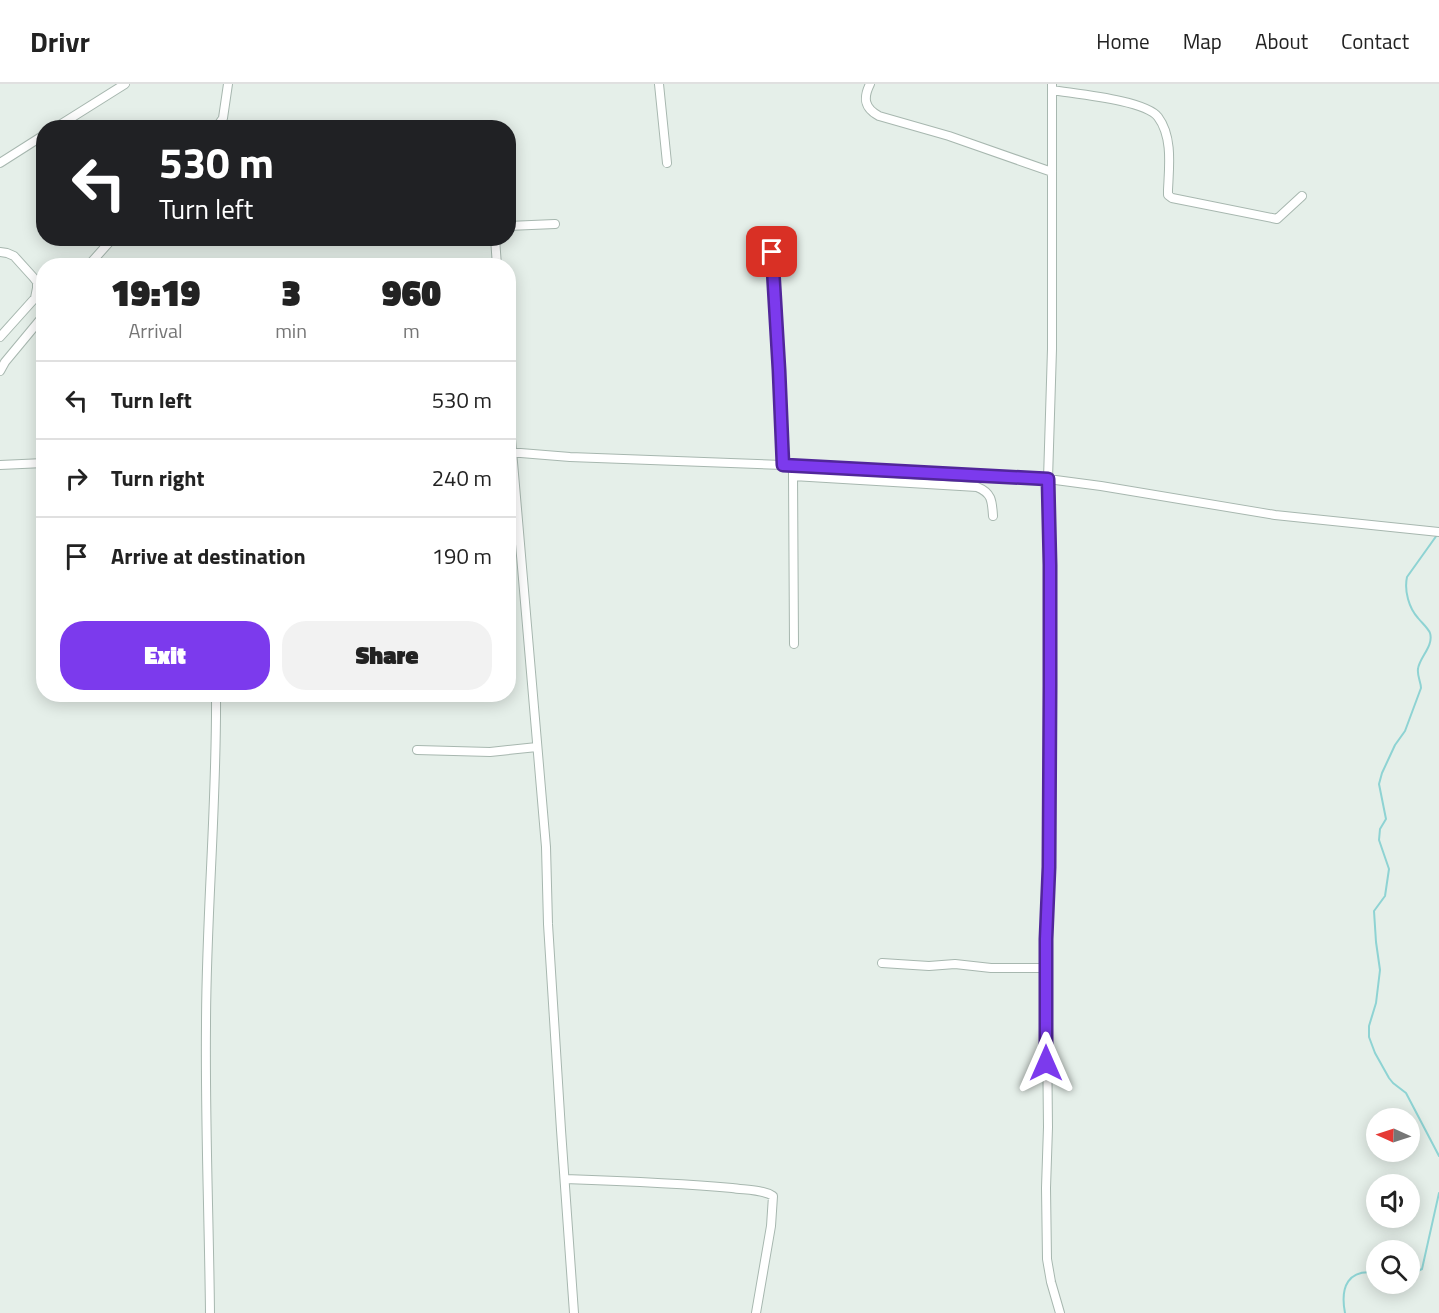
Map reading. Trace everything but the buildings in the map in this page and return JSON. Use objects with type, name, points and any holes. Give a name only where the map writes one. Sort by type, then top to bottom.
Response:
[{"type":"street","points":[[68,120],[125,84]]},
{"type":"street","points":[[222,120],[228,84]]},
{"type":"street","points":[[659,84],[667,162]]},
{"type":"street","points":[[870,84],[866,95],[866,105],[871,112],[879,116],[959,139],[1052,172]]},
{"type":"street","points":[[1060,1313],[1047,1259],[1046,1188],[1048,1127],[1046,939],[1049,867],[1050,686],[1048,479],[1052,349],[1052,87],[1136,105],[1151,111],[1158,117],[1169,149],[1167,190],[1168,195],[1172,198],[1277,219],[1302,196]]},
{"type":"street","points":[[0,163],[36,140]]},
{"type":"street","points":[[516,226],[555,224]]},
{"type":"street","points":[[95,258],[105,246]]},
{"type":"street","points":[[0,252],[14,256],[36,281]]},
{"type":"street","points":[[772,252],[783,465]]},
{"type":"street","points":[[0,337],[35,298],[36,293]]},
{"type":"street","points":[[0,371],[36,325]]},
{"type":"street","points":[[516,452],[570,457],[783,465],[1048,479],[1275,515],[1439,532]]},
{"type":"street","points":[[0,465],[36,463]]},
{"type":"street","points":[[793,466],[794,644]]},
{"type":"street","points":[[793,476],[977,487],[985,490],[989,496],[993,516]]},
{"type":"street","points":[[516,518],[546,848],[549,936],[574,1313]]},
{"type":"street","points":[[210,1313],[206,1025],[216,702]]},
{"type":"street","points":[[417,750],[490,752],[537,747]]},
{"type":"street","points":[[882,963],[1046,968]]},
{"type":"street","points":[[565,1179],[688,1184],[769,1193],[773,1196],[771,1226],[756,1313]]},
{"type":"waterway","points":[[1437,535],[1407,577],[1406,582],[1410,604],[1429,631],[1431,638],[1418,669],[1421,688],[1405,731],[1395,745],[1379,784],[1386,819],[1380,829],[1379,840],[1389,869],[1385,896],[1374,911],[1380,970],[1369,1037],[1389,1078],[1406,1093],[1439,1156]]},
{"type":"waterway","points":[[1420,1270],[1439,1193]]},
{"type":"waterway","points":[[1345,1313],[1344,1295],[1348,1281],[1359,1273],[1366,1272]]},
{"type":"route","points":[[772,252],[783,465],[1048,479],[1050,686],[1046,1063]]}]
